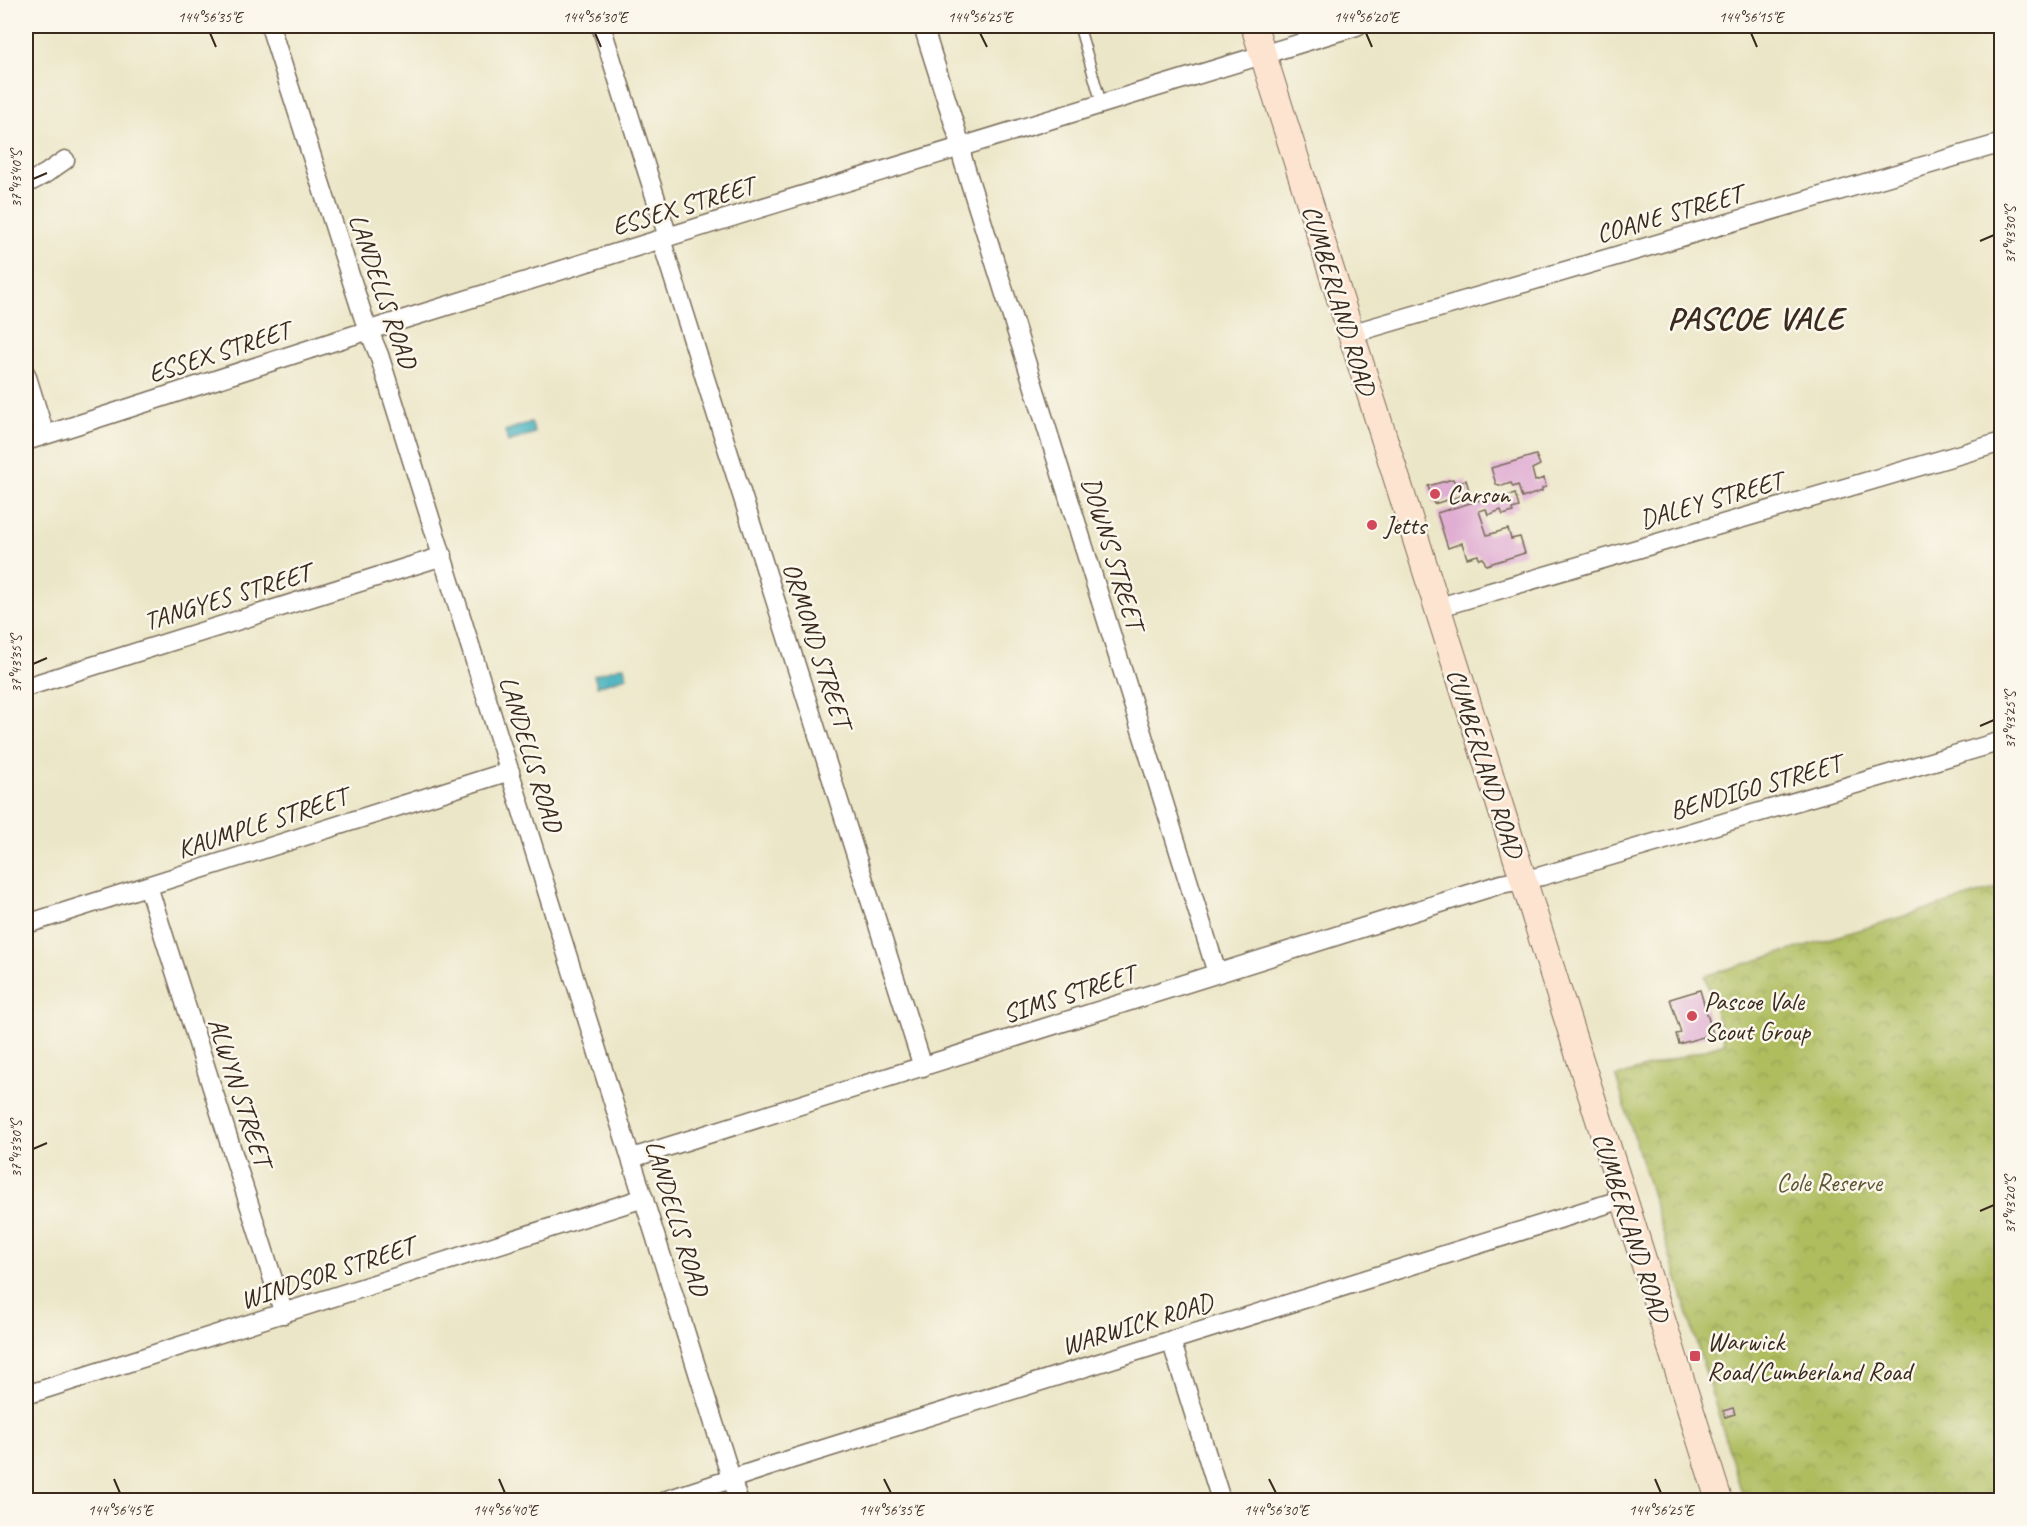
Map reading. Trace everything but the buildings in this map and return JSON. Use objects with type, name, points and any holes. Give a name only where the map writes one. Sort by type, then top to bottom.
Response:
[{"type":"main road","name":"CUMBERLAND ROAD","points":[[1254,26],[1719,1500]]},
{"type":"street","name":"LANDELLS ROAD","points":[[270,26],[364,320],[375,342],[443,556],[738,1500]]},
{"type":"street","name":"ORMOND STREET","points":[[601,26],[664,238],[923,1067]]},
{"type":"street","name":"DOWNS STREET","points":[[924,26],[1217,973]]},
{"type":"street","name":"ESSEX STREET","points":[[26,441],[664,238],[1101,102],[1357,26]]},
{"type":"street","name":"COANE STREET","points":[[1350,334],[2001,143]]},
{"type":"street","points":[[26,184],[65,160]]},
{"type":"street","points":[[26,374],[45,435]]},
{"type":"street","name":"DALEY STREET","points":[[1436,608],[2001,442]]},
{"type":"street","name":"TANGYES STREET","points":[[26,687],[443,556]]},
{"type":"street","name":"BENDIGO STREET","points":[[1522,880],[2001,741]]},
{"type":"street","name":"KAUMPLE STREET","points":[[30,923],[510,771]]},
{"type":"street","name":"SIMS STREET","points":[[632,1158],[1501,884],[1522,880]]},
{"type":"street","name":"ALWYN STREET","points":[[148,886],[284,1314]]},
{"type":"street","name":"WINDSOR STREET","points":[[26,1393],[284,1314],[644,1198]]},
{"type":"street","name":"WARWICK ROAD","points":[[668,1500],[1623,1199]]},
{"type":"street","points":[[1171,1340],[1221,1500]]},
{"type":"lane","points":[[1079,26],[1101,102]]},
{"type":"green space","name":"Cole Reserve","points":[[2001,887],[2001,1500],[1744,1500],[1616,1077],[1725,1043],[1705,976]]},
{"type":"water","points":[[531,422],[535,433],[508,442],[505,431]]},
{"type":"water","points":[[624,666],[627,677],[597,686],[594,675]]},
{"type":"place","name":"Carson","points":[[1435,494]]},
{"type":"place","name":"Jetts","points":[[1372,525]]},
{"type":"place","name":"Pascoe Vale Scout Group","points":[[1692,1016]]},
{"type":"place","name":"Warwick Road/Cumberland Road","points":[[1695,1356]]},
{"type":"district","name":"PASCOE VALE","points":[[1756,318]]}]
